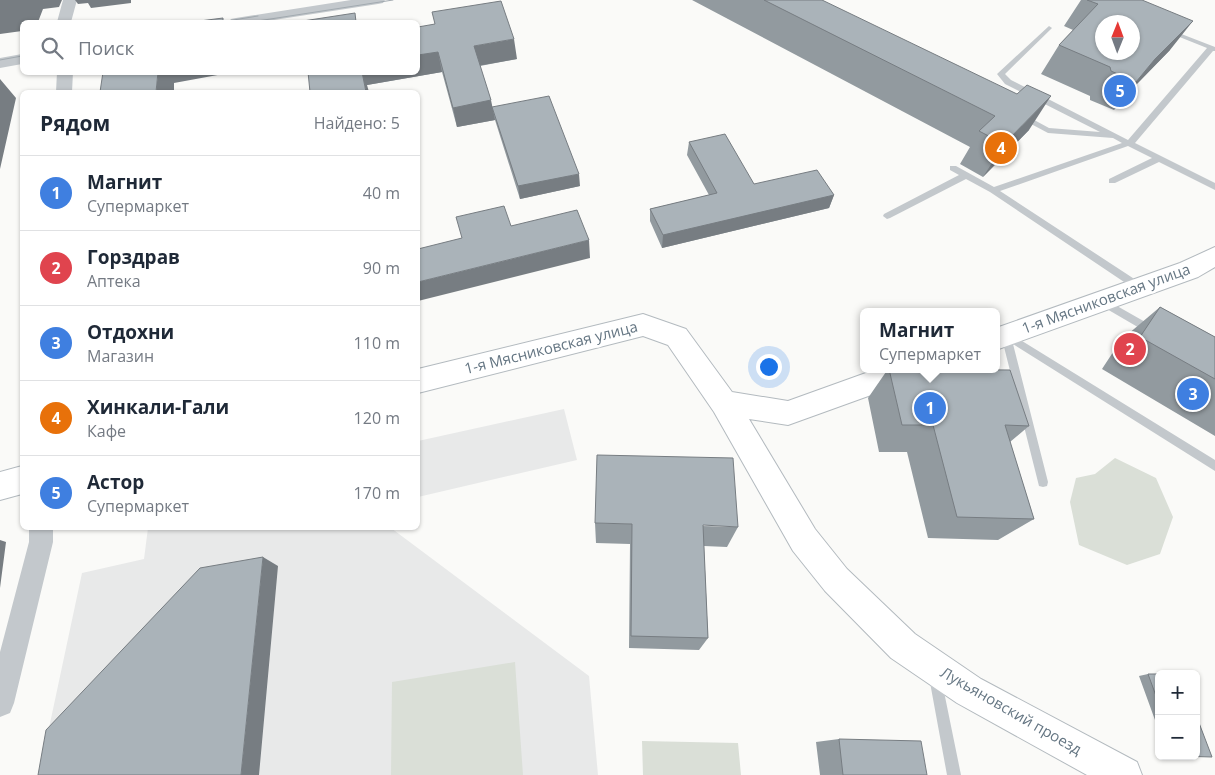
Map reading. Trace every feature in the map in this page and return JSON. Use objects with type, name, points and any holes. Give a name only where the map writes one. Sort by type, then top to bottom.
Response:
[{"type":"street","points":[[65,20],[70,0]]},
{"type":"street","points":[[249,20],[378,0]]},
{"type":"street","points":[[0,63],[20,59]]},
{"type":"street","points":[[64,90],[65,75]]},
{"type":"street","name":"1-я Мясниковская улица","points":[[1001,337],[1189,270],[1215,256]]},
{"type":"street","name":"1-я Мясниковская улица","points":[[420,380],[642,325],[677,337],[724,403]]},
{"type":"street","points":[[724,403],[788,413],[899,373]]},
{"type":"street","name":"Лукьяновский проезд","points":[[724,403],[804,540],[819,560],[903,646],[969,691],[1124,775]]},
{"type":"street","points":[[0,486],[20,481]]},
{"type":"street","points":[[0,703],[41,542],[41,530]]},
{"type":"lane","points":[[993,190],[1130,143],[1213,48],[1157,26]]},
{"type":"lane","points":[[1049,28],[1001,74],[1008,82],[1215,187]]},
{"type":"lane","points":[[1013,113],[1048,130],[1116,136]]},
{"type":"lane","points":[[1112,181],[1160,158]]},
{"type":"lane","points":[[953,168],[993,190],[1139,287]]},
{"type":"lane","points":[[887,216],[966,175]]},
{"type":"lane","points":[[1101,301],[1158,333]]},
{"type":"lane","points":[[1001,337],[1215,466]]},
{"type":"lane","points":[[1001,337],[1043,482]]},
{"type":"lane","points":[[933,667],[954,775]]},
{"type":"shaded area","points":[[564,409],[577,460],[420,497],[420,441]]},
{"type":"shaded area","points":[[1115,458],[1156,478],[1173,517],[1160,554],[1127,565],[1079,545],[1070,502],[1076,478],[1095,474]]},
{"type":"shaded area","points":[[148,530],[394,530],[589,676],[598,775],[39,775],[82,573],[144,559]]},
{"type":"shaded area","points":[[515,662],[523,775],[391,775],[392,682]]},
{"type":"shaded area","points":[[642,741],[738,743],[741,775],[643,775]]},
{"type":"building","points":[[764,0],[822,0],[1017,94],[1027,85],[1051,96],[1004,144],[979,131],[995,116]]},
{"type":"building","points":[[1087,0],[1142,0],[1193,21],[1155,59],[1136,82],[1111,71],[1110,67],[1059,45],[1098,4]]},
{"type":"building","points":[[501,1],[514,39],[474,46],[491,100],[453,108],[438,52],[420,55],[420,27],[435,24],[432,12]]},
{"type":"building","points":[[355,13],[356,20],[310,20]]},
{"type":"building","points":[[103,75],[158,75],[156,90],[100,90]]},
{"type":"building","points":[[308,75],[363,75],[366,90],[310,90]]},
{"type":"building","points":[[549,96],[579,174],[518,186],[492,107]]},
{"type":"building","points":[[725,134],[754,184],[817,170],[834,195],[663,235],[650,209],[717,193],[689,142]]},
{"type":"building","points":[[504,206],[511,226],[577,210],[589,240],[420,282],[420,248],[462,238],[456,217]]},
{"type":"building","points":[[1160,307],[1215,337],[1215,379],[1140,337]]},
{"type":"building","points":[[1000,370],[1010,370],[1029,426],[1005,425],[1034,519],[957,517],[933,425],[902,425],[890,373],[1000,373]]},
{"type":"building","points":[[597,455],[733,458],[738,527],[703,525],[708,638],[631,636],[632,524],[595,523]]},
{"type":"building","points":[[263,557],[241,775],[38,775],[46,730],[200,568]]},
{"type":"building","points":[[1148,674],[1155,674],[1155,693]]},
{"type":"building","points":[[1200,726],[1212,757],[1200,757]]},
{"type":"building","points":[[839,739],[921,741],[927,775],[843,775]]},
{"type":"tram line","points":[[264,20],[393,0]]},
{"type":"tram line","points":[[233,20],[258,16]]},
{"type":"tram line","points":[[0,60],[20,56]]},
{"type":"place","name":"Астор","points":[[1120,91]]},
{"type":"place","name":"Хинкали-Гали","points":[[1001,148]]},
{"type":"place","name":"Горздрав","points":[[1130,349]]},
{"type":"place","name":"Отдохни","points":[[1193,394]]},
{"type":"place","name":"Магнит","points":[[930,408]]}]
